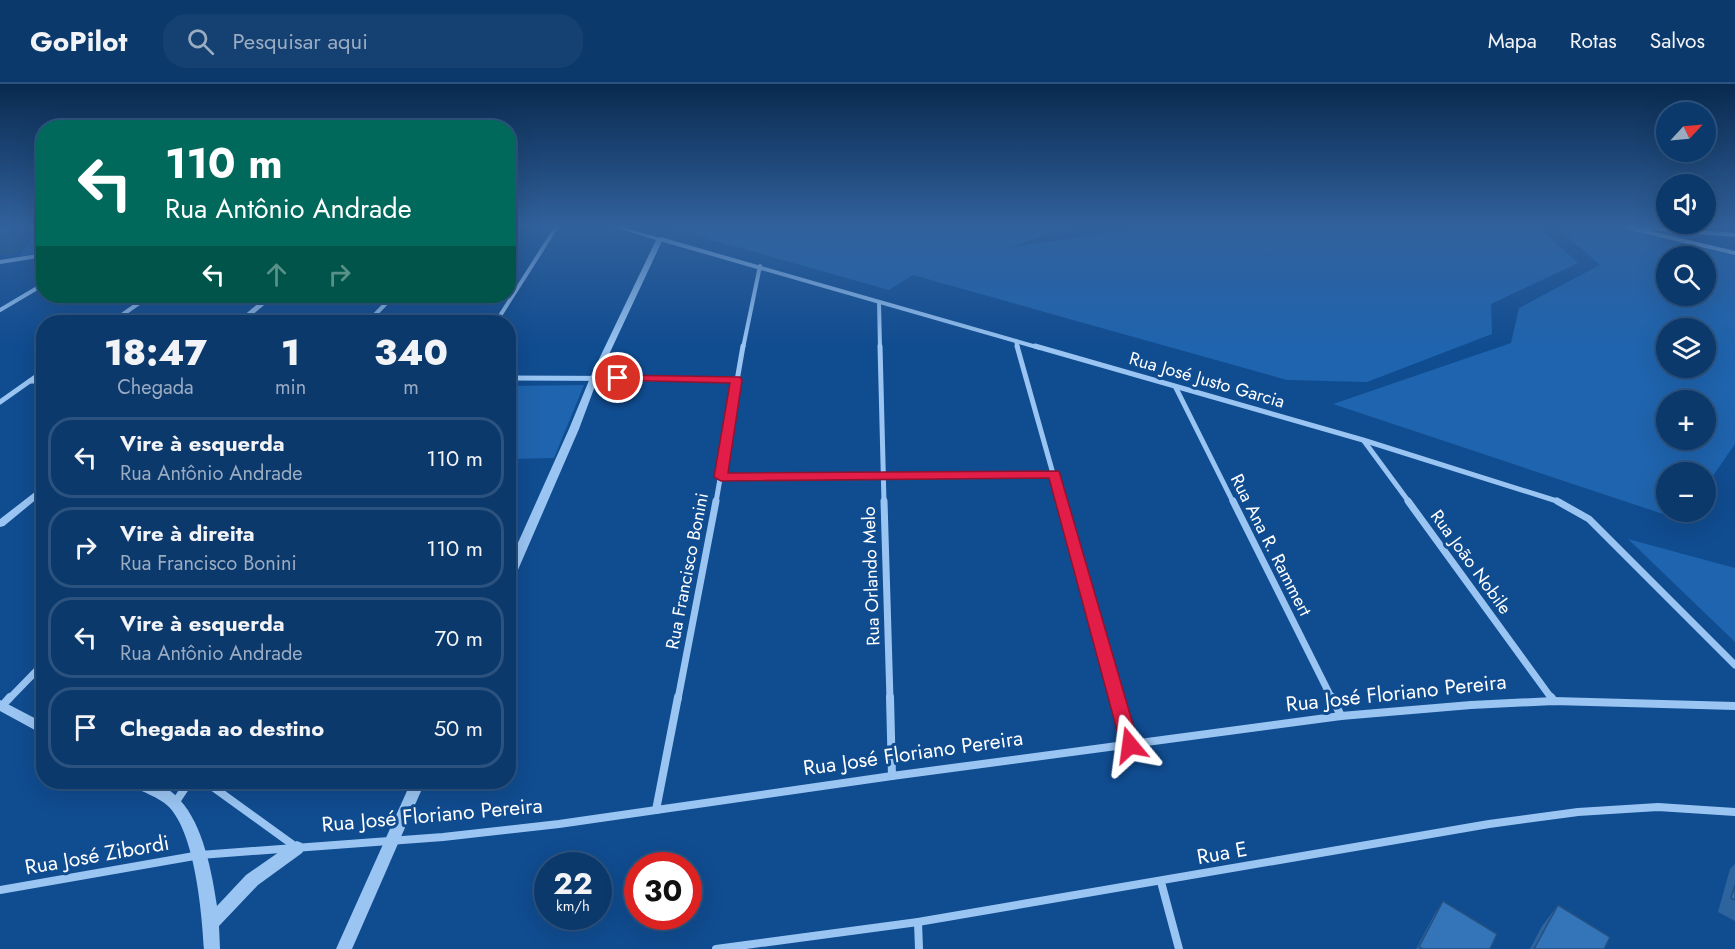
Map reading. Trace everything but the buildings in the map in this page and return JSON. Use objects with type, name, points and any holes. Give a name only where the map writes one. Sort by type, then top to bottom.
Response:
[{"type":"street","points":[[516,291],[531,266]]},
{"type":"street","points":[[516,560],[594,378],[647,266]]},
{"type":"street","name":"Rua Francisco Bonini","points":[[656,810],[721,477],[736,380],[760,266]]},
{"type":"street","name":"Rua José Justo Garcia","points":[[761,266],[1176,388],[1363,440],[1553,498],[1589,519],[1735,664]]},
{"type":"street","points":[[0,310],[36,289]]},
{"type":"street","name":"Rua Orlando Melo","points":[[879,302],[892,776]]},
{"type":"street","points":[[122,315],[139,303]]},
{"type":"street","points":[[249,315],[263,303]]},
{"type":"street","points":[[375,315],[386,303]]},
{"type":"street","points":[[1016,341],[1130,745]]},
{"type":"street","points":[[0,402],[36,377]]},
{"type":"street","points":[[516,378],[736,380]]},
{"type":"street","points":[[30,381],[36,381]]},
{"type":"street","name":"Rua Ana R. Rammert","points":[[1176,388],[1341,716]]},
{"type":"street","name":"Rua João Nobile","points":[[1363,440],[1554,701]]},
{"type":"street","points":[[721,477],[1054,474]]},
{"type":"street","points":[[0,524],[36,495]]},
{"type":"street","points":[[36,671],[1,706],[36,726]]},
{"type":"street","name":"Rua José Floriano Pereira","points":[[200,855],[443,837],[1341,716],[1471,705],[1554,701],[1735,706]]},
{"type":"street","points":[[149,789],[175,803],[200,855],[211,923],[212,949]]},
{"type":"street","points":[[175,803],[184,789]]},
{"type":"street","points":[[211,923],[252,880],[297,848],[216,789]]},
{"type":"street","points":[[344,949],[359,921],[415,789]]},
{"type":"street","name":"Rua E","points":[[716,949],[918,922],[1490,824],[1578,812],[1658,807],[1735,812]]},
{"type":"street","name":"Rua José Zibordi","points":[[0,890],[200,855]]},
{"type":"street","points":[[1161,882],[1179,949]]},
{"type":"street","points":[[918,922],[919,949]]},
{"type":"shaded area","points":[[805,266],[1571,266],[1491,304],[1492,334],[1367,382],[1287,380],[913,275],[889,290]]},
{"type":"shaded area","points":[[1597,266],[1656,266],[1656,306],[1716,306],[1716,266],[1735,266],[1735,444],[1716,472],[1716,462],[1656,462],[1656,512],[1333,404],[1511,343],[1519,308]]},
{"type":"shaded area","points":[[584,385],[554,458],[516,459],[516,386]]},
{"type":"shaded area","points":[[1628,539],[1735,568],[1735,642]]},
{"type":"route","points":[[618,378],[736,380],[721,477],[1054,474],[1130,745]]}]
